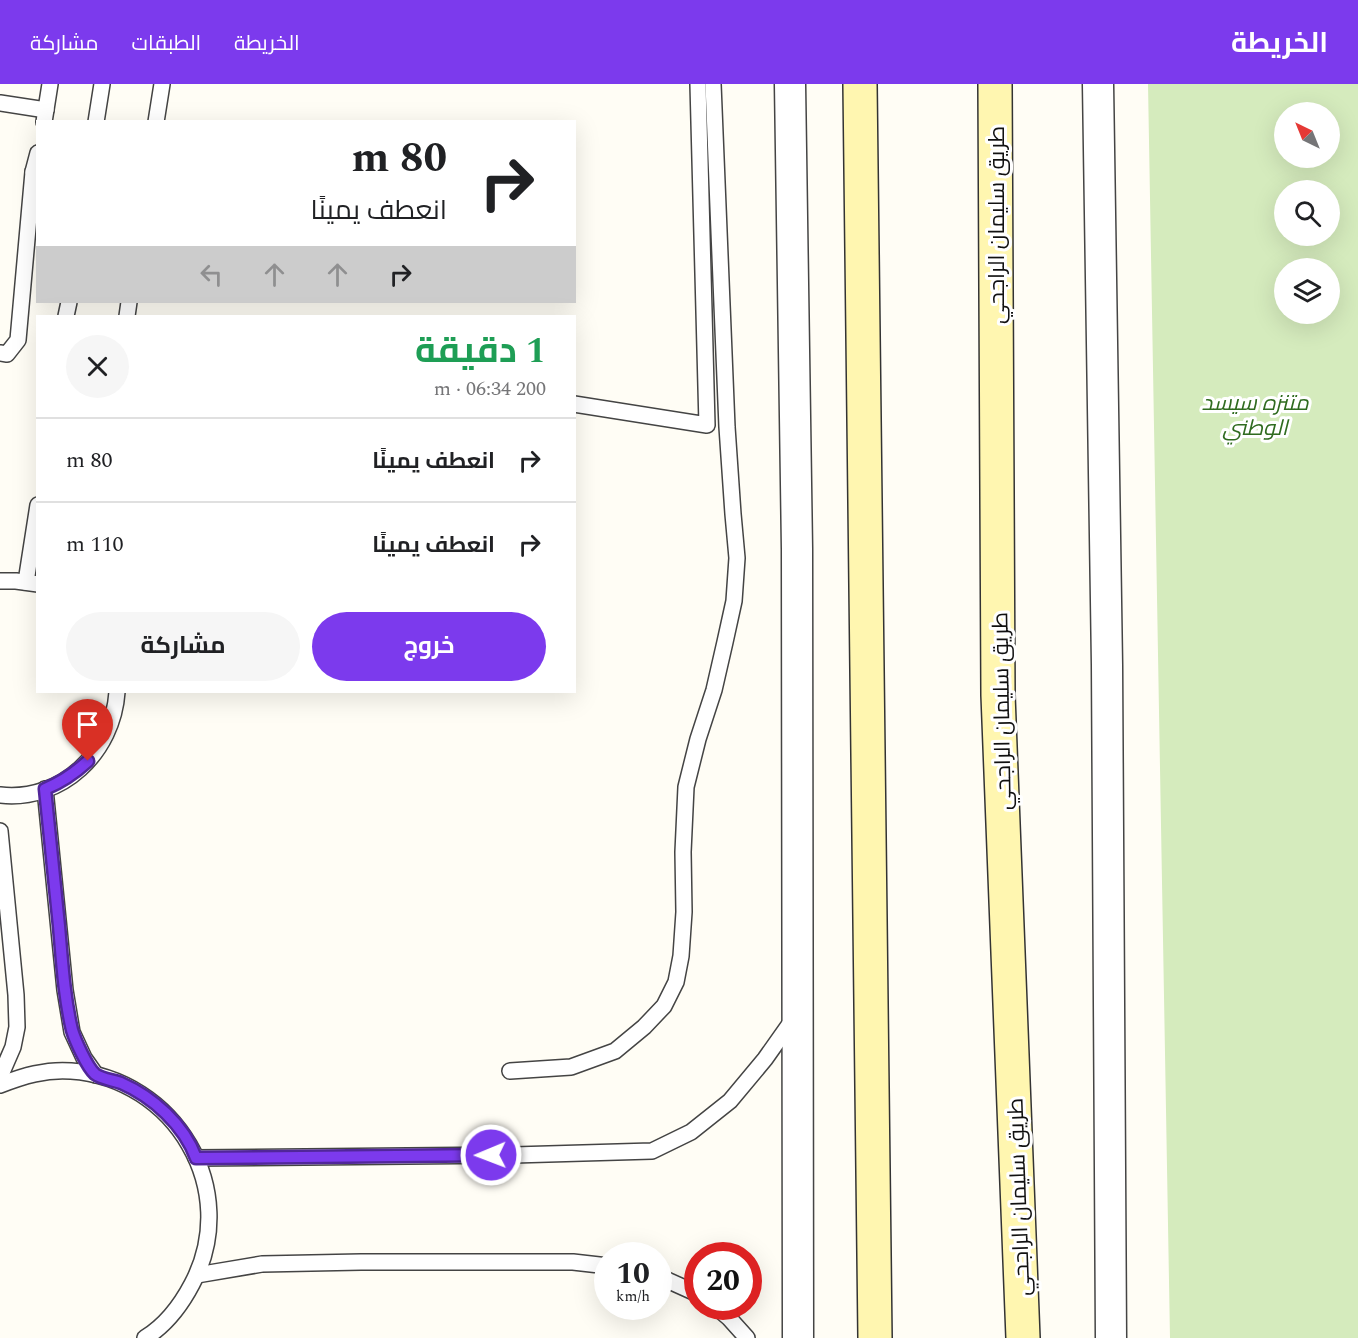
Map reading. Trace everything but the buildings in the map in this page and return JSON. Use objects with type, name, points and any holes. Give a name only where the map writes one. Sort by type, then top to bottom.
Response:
[{"type":"main road","points":[[860,84],[875,1338]]},
{"type":"main road","name":"طريق سليمان الراجحي","points":[[995,84],[998,695],[1023,1338]]},
{"type":"street","points":[[790,84],[797,549],[798,1338]]},
{"type":"street","points":[[1098,84],[1107,665],[1111,1338]]},
{"type":"lane","points":[[0,104],[45,116],[50,84]]},
{"type":"lane","points":[[96,120],[102,84]]},
{"type":"lane","points":[[156,120],[162,84]]},
{"type":"lane","points":[[576,404],[707,425],[698,84]]},
{"type":"lane","points":[[510,1071],[571,1067],[615,1051],[644,1027],[664,1006],[678,973],[684,912],[683,852],[686,787],[714,690],[725,642],[734,601],[737,558],[727,415],[713,84]]},
{"type":"lane","points":[[0,353],[7,354],[18,340],[35,172]]},
{"type":"lane","points":[[0,581],[32,583],[36,532]]},
{"type":"lane","points":[[0,795],[22,795],[45,789],[74,774],[100,746],[109,730],[115,712],[117,693]]},
{"type":"lane","points":[[45,789],[65,990],[72,1032],[84,1058],[96,1075]]},
{"type":"lane","points":[[0,831],[17,1027],[13,1047],[0,1077]]},
{"type":"lane","points":[[196,1158],[514,1155],[652,1151],[691,1132],[730,1101],[765,1059],[798,1013]]},
{"type":"lane","points":[[0,1085],[20,1077],[45,1072],[70,1071],[120,1082],[142,1094],[163,1110],[180,1129],[194,1151],[203,1175],[208,1200],[209,1225],[205,1251],[197,1275],[185,1298],[169,1318],[145,1338]]},
{"type":"lane","points":[[197,1275],[262,1264],[573,1262],[594,1264]]},
{"type":"lane","points":[[731,1320],[747,1338]]},
{"type":"green space","name":"متنزه سيسد الوطني","points":[[1148,84],[1358,84],[1358,1338],[1170,1338]]},
{"type":"route","points":[[88,761],[74,774],[45,789],[65,990],[72,1032],[84,1058],[96,1075],[120,1082],[142,1094],[163,1110],[180,1129],[196,1158],[491,1155]]}]
